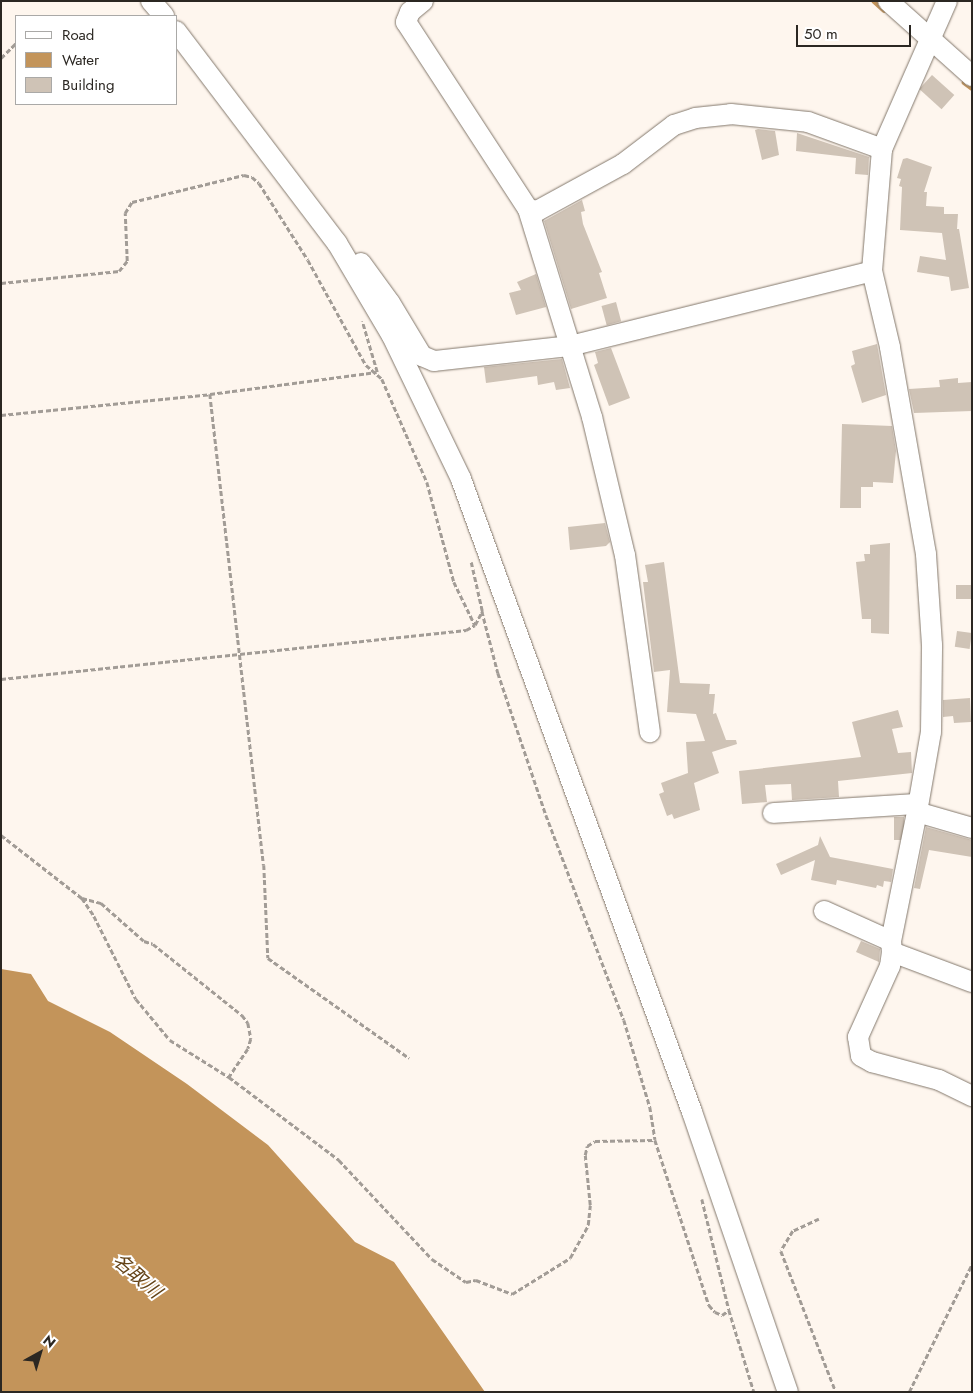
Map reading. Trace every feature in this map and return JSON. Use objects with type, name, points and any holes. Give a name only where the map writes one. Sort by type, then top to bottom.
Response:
[{"type":"street","points":[[152,1],[163,15]]},
{"type":"street","points":[[423,1],[410,12],[406,22],[528,209],[592,416],[625,555],[650,732]]},
{"type":"street","points":[[888,1],[928,46],[972,76]]},
{"type":"street","points":[[948,1],[882,149],[872,271],[890,347],[926,554],[932,645],[931,732],[890,966],[858,1037],[861,1056],[872,1062],[938,1080],[972,1096]]},
{"type":"street","points":[[178,34],[341,250],[392,336],[461,479],[689,1103],[788,1392]]},
{"type":"street","points":[[528,209],[537,211],[546,207],[623,164],[674,125],[695,118],[731,114],[808,122],[882,149]]},
{"type":"street","points":[[341,250],[353,255],[366,268],[426,359],[570,346],[872,271]]},
{"type":"street","points":[[774,813],[918,808],[972,828]]},
{"type":"street","points":[[824,911],[892,946],[972,982]]},
{"type":"path","points":[[1,58],[15,44]]},
{"type":"path","points":[[1,282],[119,271],[127,261],[125,213],[132,202],[244,175],[259,183],[308,260],[366,365],[376,372]]},
{"type":"path","points":[[360,316],[376,372],[426,482],[454,582],[475,625]]},
{"type":"path","points":[[1,415],[210,394],[376,372]]},
{"type":"path","points":[[210,394],[264,865],[268,958],[409,1058]]},
{"type":"path","points":[[470,554],[482,612],[498,673],[546,815],[624,1020],[650,1107],[655,1140],[709,1305],[715,1312],[722,1315],[729,1310]]},
{"type":"path","points":[[1,679],[466,630],[475,625],[482,612]]},
{"type":"path","points":[[1,835],[82,898],[101,904],[144,941],[152,944],[242,1015],[248,1023],[251,1039],[248,1049],[229,1078]]},
{"type":"path","points":[[82,898],[150,1020],[170,1040],[229,1078],[350,1169],[432,1259],[466,1282],[476,1280],[505,1294],[512,1294],[570,1258],[588,1225],[590,1205],[585,1155],[587,1146],[595,1141],[655,1140]]},
{"type":"path","points":[[699,1190],[729,1310],[754,1392]]},
{"type":"path","points":[[819,1219],[793,1231],[782,1251],[836,1392]]},
{"type":"path","points":[[909,1392],[972,1264]]},
{"type":"water","name":"名取川","points":[[1,969],[31,974],[48,1001],[110,1032],[187,1084],[268,1145],[355,1242],[394,1262],[485,1392],[1,1392]]},
{"type":"building","points":[[932,75],[954,95],[942,109],[919,89]]},
{"type":"building","points":[[755,130],[775,131],[779,155],[762,160]]},
{"type":"building","points":[[797,133],[869,157],[868,175],[855,174],[856,158],[796,151]]},
{"type":"building","points":[[907,158],[932,167],[924,192],[927,192],[926,206],[944,207],[944,214],[958,214],[957,229],[959,229],[969,288],[951,291],[949,277],[917,272],[920,256],[946,260],[942,233],[900,230],[902,187],[899,186],[901,179],[897,178],[903,159]]},
{"type":"building","points":[[582,200],[585,211],[581,212],[583,224],[602,272],[599,273],[607,298],[571,309],[544,221]]},
{"type":"building","points":[[536,274],[546,307],[516,315],[509,293],[521,290],[517,282]]},
{"type":"building","points":[[616,302],[621,321],[607,325],[602,306]]},
{"type":"building","points":[[877,344],[886,395],[862,403],[851,366],[855,364],[852,351]]},
{"type":"building","points":[[611,348],[630,398],[609,406],[594,365],[598,363],[595,352]]},
{"type":"building","points":[[562,359],[570,388],[556,390],[554,382],[538,385],[537,376],[486,383],[484,367]]},
{"type":"building","points":[[958,378],[958,383],[972,382],[972,411],[914,413],[909,389],[940,387],[939,380]]},
{"type":"building","points":[[842,424],[892,426],[896,451],[893,483],[873,482],[873,487],[861,487],[861,508],[840,508]]},
{"type":"building","points":[[605,523],[610,542],[606,546],[570,550],[568,527]]},
{"type":"building","points":[[890,543],[889,634],[871,633],[871,619],[862,619],[856,562],[865,561],[864,554],[870,554],[870,545]]},
{"type":"building","points":[[664,562],[680,683],[710,684],[709,694],[715,694],[713,714],[716,713],[726,740],[736,740],[737,744],[712,752],[719,773],[694,783],[700,810],[674,819],[672,814],[667,816],[659,794],[664,792],[661,783],[688,773],[686,742],[705,741],[696,714],[667,712],[670,670],[654,672],[643,582],[648,582],[645,565]]},
{"type":"building","points":[[956,585],[972,585],[972,599],[956,599]]},
{"type":"building","points":[[957,631],[972,633],[970,649],[955,647]]},
{"type":"building","points":[[970,698],[971,722],[954,723],[953,716],[943,717],[943,700]]},
{"type":"building","points":[[898,710],[903,727],[892,729],[898,753],[911,752],[912,773],[838,781],[839,797],[792,800],[791,784],[765,785],[767,802],[742,804],[739,771],[861,757],[852,722]]},
{"type":"building","points":[[894,817],[904,817],[904,840],[894,840]]},
{"type":"building","points":[[926,827],[972,840],[972,857],[929,850],[920,889],[914,888]]},
{"type":"building","points":[[820,836],[830,857],[893,869],[891,882],[884,881],[883,887],[877,885],[876,888],[837,880],[836,885],[811,880],[815,860],[781,875],[776,864],[818,845]]},
{"type":"building","points":[[861,941],[880,949],[879,962],[856,952]]},
{"type":"waterway","points":[[874,1],[884,10]]},
{"type":"waterway","points":[[964,82],[972,88]]}]
